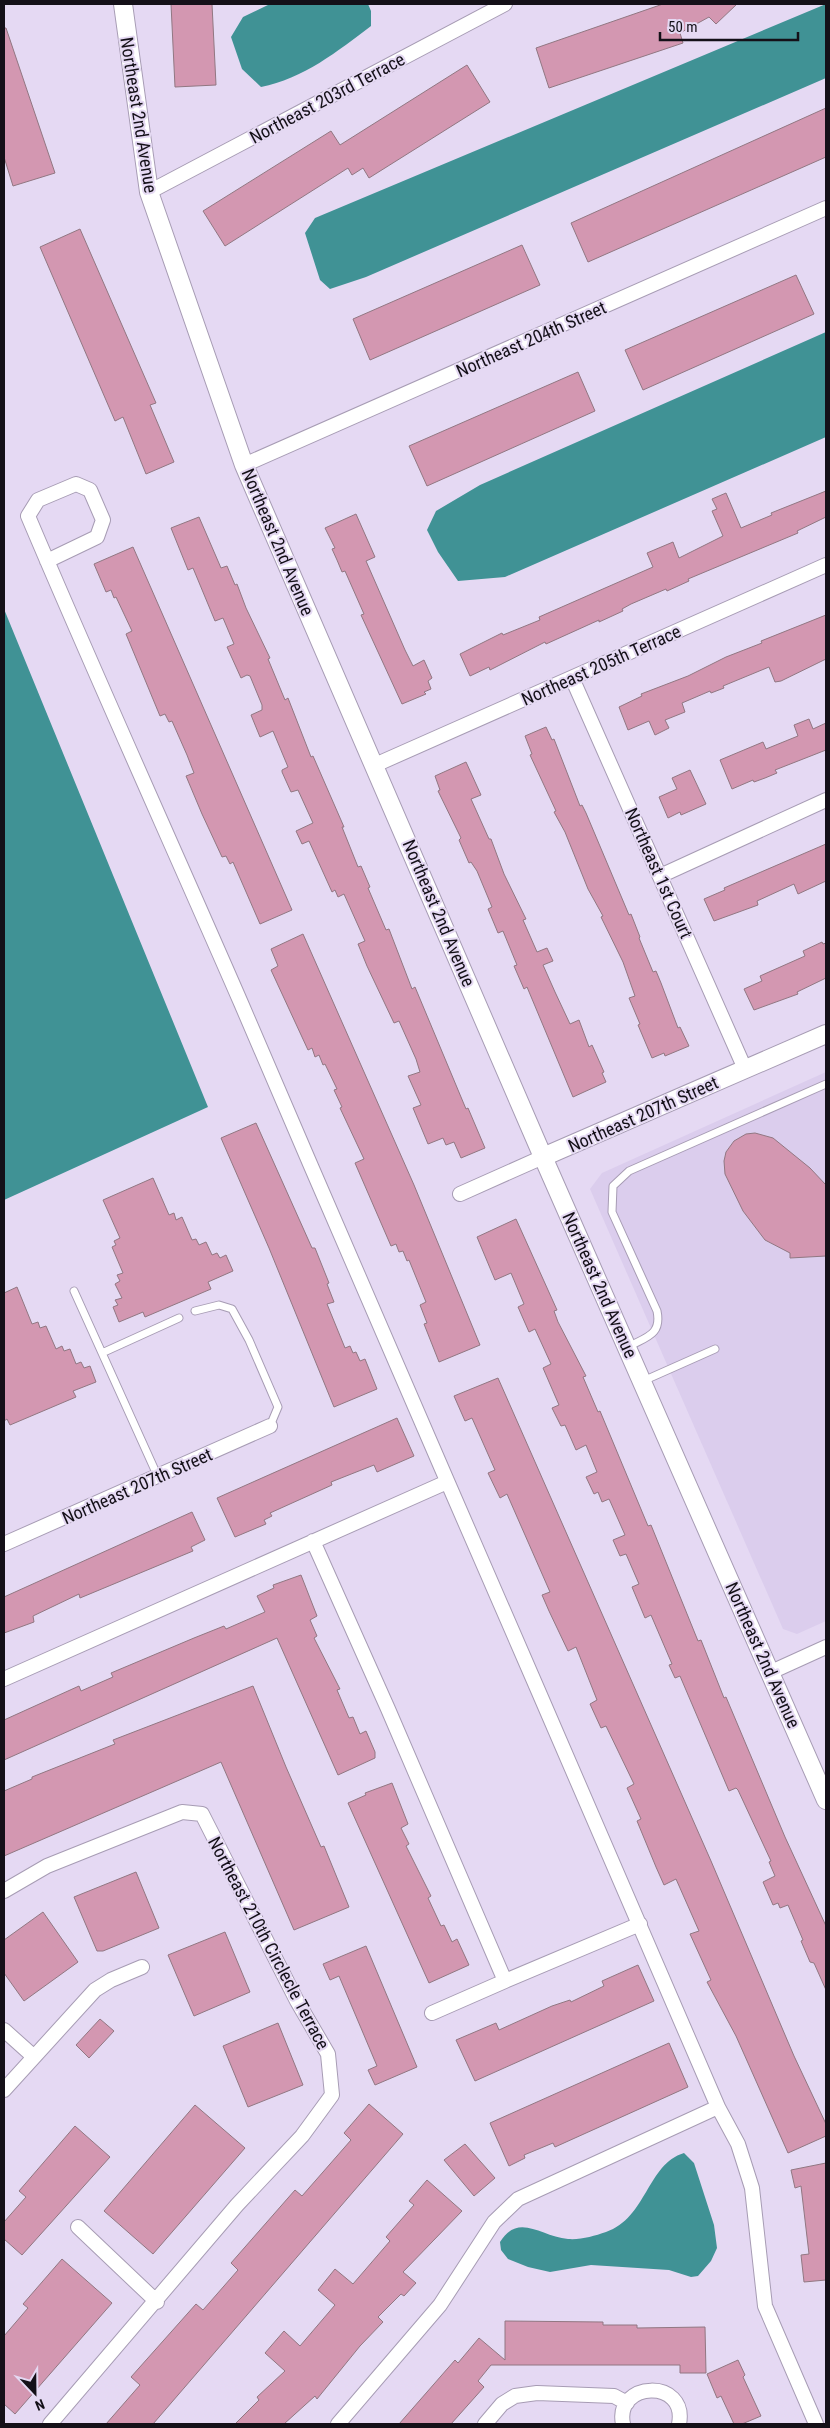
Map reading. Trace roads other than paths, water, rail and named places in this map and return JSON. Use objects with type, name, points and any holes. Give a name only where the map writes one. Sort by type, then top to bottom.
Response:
[{"type":"street","name":"Northeast 2nd Avenue","points":[[123,4],[149,192],[244,465],[544,1157],[826,1800]]},
{"type":"street","name":"Northeast 203rd Terrace","points":[[149,192],[505,4]]},
{"type":"street","name":"Northeast 204th Street","points":[[244,465],[822,210]]},
{"type":"street","points":[[47,561],[97,537],[103,520],[90,490],[76,484],[38,500],[28,516],[47,561],[447,1482],[640,1924],[718,2107],[738,2144],[752,2188],[765,2306],[816,2424]]},
{"type":"street","name":"Northeast 205th Terrace","points":[[375,765],[826,565]]},
{"type":"street","name":"Northeast 1st Court","points":[[572,678],[745,1069]]},
{"type":"street","points":[[660,876],[826,800]]},
{"type":"street","name":"Northeast 207th Street","points":[[460,1194],[826,1034]]},
{"type":"street","name":"Northeast 207th Street","points":[[4,1544],[270,1426]]},
{"type":"street","points":[[4,1679],[447,1482]]},
{"type":"street","points":[[313,1542],[392,1718],[505,1981]]},
{"type":"street","points":[[771,1672],[826,1647]]},
{"type":"street","name":"Northeast 210th Circlecle Terrace","points":[[4,1891],[46,1866],[182,1812],[202,1814],[297,2001],[328,2054],[332,2095],[302,2136],[237,2205],[157,2302],[50,2424]]},
{"type":"street","points":[[432,2014],[640,1924]]},
{"type":"street","points":[[4,2090],[95,1990],[111,1980],[142,1968]]},
{"type":"street","points":[[4,2030],[33,2056]]},
{"type":"street","points":[[338,2424],[440,2304],[494,2222],[518,2199],[718,2107]]},
{"type":"street","points":[[78,2227],[157,2302]]},
{"type":"street","points":[[624,2424],[623,2412],[627,2403],[642,2391],[662,2391],[676,2403],[680,2412],[680,2424]]},
{"type":"street","points":[[485,2424],[502,2404],[515,2396],[537,2393],[614,2396],[627,2403]]},
{"type":"lane","points":[[628,1347],[655,1332],[659,1321],[657,1311],[612,1212],[613,1186],[619,1178],[629,1171],[826,1084]]},
{"type":"lane","points":[[74,1291],[158,1477]]},
{"type":"lane","points":[[195,1311],[219,1305],[232,1309],[267,1379],[278,1407],[270,1426]]},
{"type":"lane","points":[[102,1353],[180,1318]]},
{"type":"lane","points":[[643,1382],[715,1349]]}]
